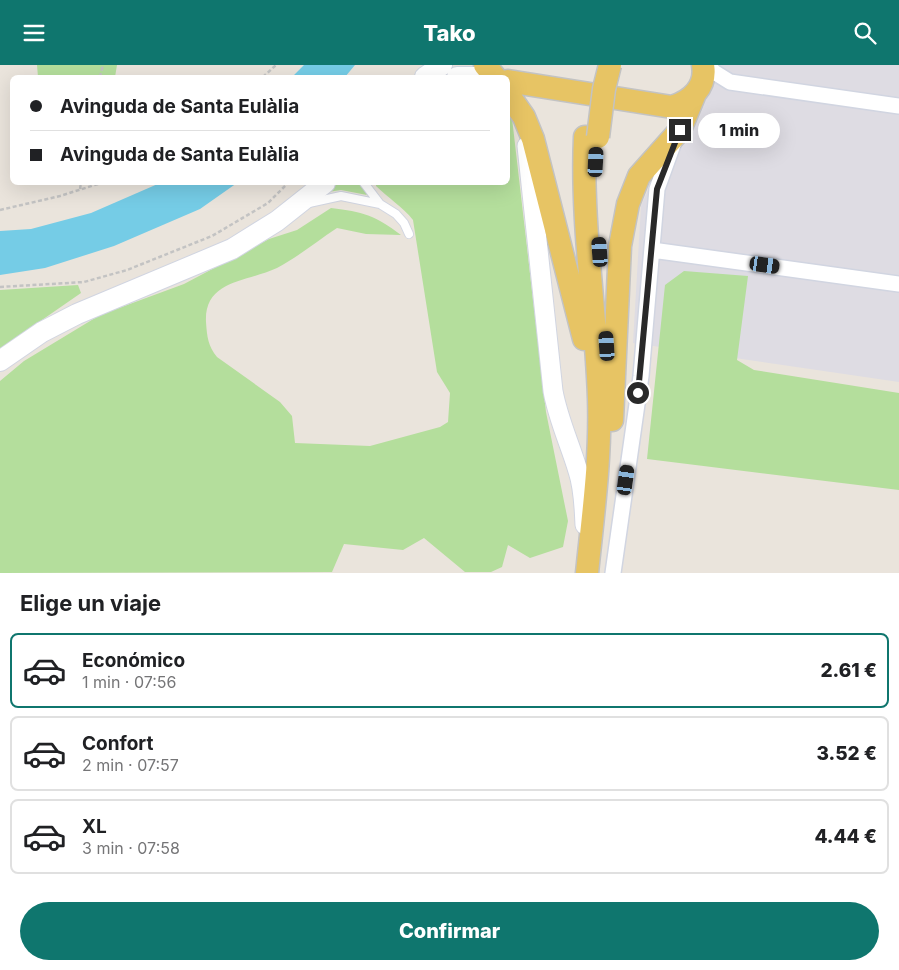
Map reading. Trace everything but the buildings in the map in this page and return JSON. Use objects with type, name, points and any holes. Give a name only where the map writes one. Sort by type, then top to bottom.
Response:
[{"type":"main road","points":[[428,75],[442,65]]},
{"type":"main road","points":[[485,65],[493,75]]},
{"type":"main road","points":[[587,573],[599,467],[599,399],[584,210],[597,65]]},
{"type":"main road","points":[[610,65],[591,137],[612,421]]},
{"type":"main road","points":[[602,573],[611,482],[620,247],[628,204],[639,176],[680,130],[702,81],[702,65]]},
{"type":"main road","points":[[510,81],[672,107],[682,104],[694,96]]},
{"type":"main road","points":[[510,97],[524,117],[533,139],[599,399]]},
{"type":"main road","points":[[0,361],[42,333],[77,313],[232,249],[300,205],[323,185]]},
{"type":"street","points":[[707,65],[730,82],[899,106]]},
{"type":"street","points":[[524,117],[552,391],[579,473],[583,494],[585,528],[581,573]]},
{"type":"street","points":[[613,573],[641,376],[657,189],[680,130]]},
{"type":"street","points":[[652,250],[899,284]]},
{"type":"lane","points":[[366,185],[380,204],[404,223],[409,234]]},
{"type":"lane","points":[[300,205],[341,196],[380,204]]},
{"type":"path","points":[[265,75],[276,65]]},
{"type":"path","points":[[80,189],[81,185]]},
{"type":"path","points":[[0,210],[94,185]]},
{"type":"path","points":[[0,287],[84,282],[126,271],[212,236],[268,203],[286,185]]},
{"type":"shaded area","points":[[701,65],[899,65],[899,382],[633,343],[641,206]]},
{"type":"green space","points":[[37,65],[117,65],[115,75],[38,75]]},
{"type":"green space","points":[[510,116],[512,118],[546,412],[568,521],[563,547],[530,558],[508,545],[502,567],[491,572],[465,572],[424,538],[403,550],[344,544],[332,572],[0,573],[0,381],[24,361],[100,315],[184,284],[269,239],[297,230],[331,208],[368,215],[401,235],[366,234],[337,228],[277,268],[230,284],[220,290],[212,298],[207,308],[208,341],[212,349],[217,357],[280,402],[292,416],[295,443],[370,446],[440,427],[448,422],[450,393],[437,372],[413,220],[376,186],[510,185]]},
{"type":"green space","points":[[335,185],[361,185],[367,195],[341,190],[328,192]]},
{"type":"green space","points":[[684,271],[748,276],[737,360],[754,370],[899,393],[899,490],[647,459],[665,285]]},
{"type":"green space","points":[[78,285],[81,293],[0,349],[0,290]]},
{"type":"water","points":[[304,65],[355,65],[347,75],[294,75]]},
{"type":"water","points":[[155,185],[234,185],[200,209],[114,246],[45,268],[0,275],[0,231],[31,229],[91,213]]},
{"type":"route","points":[[638,393],[657,189],[680,130]]}]
